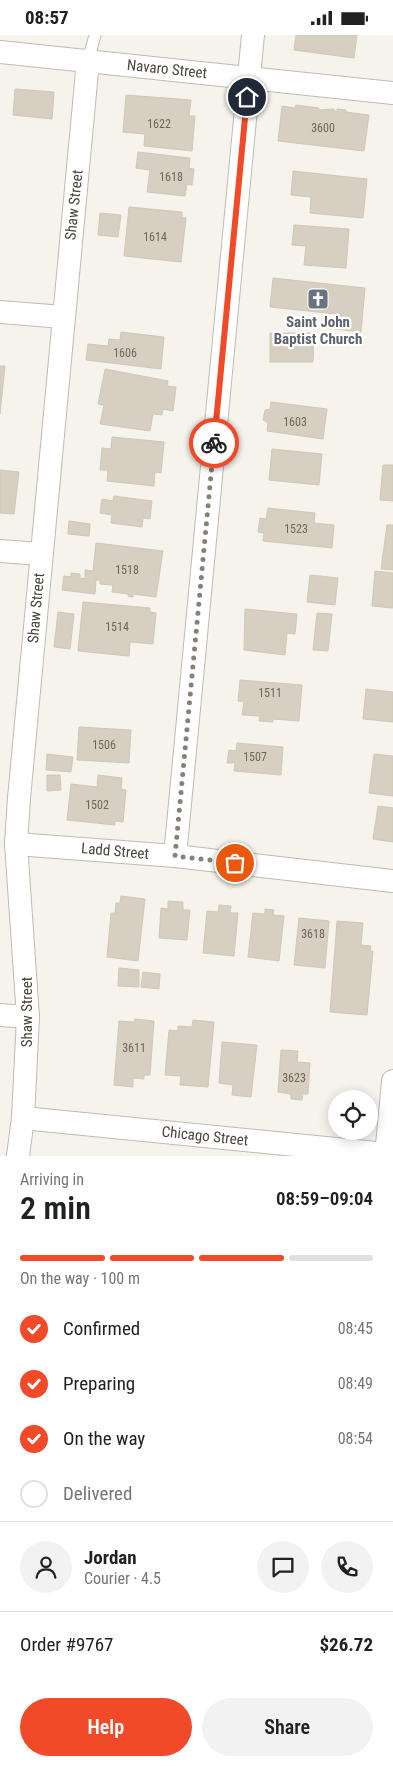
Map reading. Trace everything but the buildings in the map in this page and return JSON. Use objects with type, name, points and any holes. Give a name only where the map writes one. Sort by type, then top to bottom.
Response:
[{"type":"street","points":[[175,856],[253,35]]},
{"type":"street","name":"Navaro Street","points":[[0,52],[393,93]]},
{"type":"street","name":"Shaw Street","points":[[18,1156],[23,1118],[28,1017],[16,844],[10,797],[41,555],[62,317],[88,61]]},
{"type":"street","points":[[0,312],[62,317]]},
{"type":"street","points":[[0,551],[41,555]]},
{"type":"street","name":"Ladd Street","points":[[16,844],[175,856],[393,881]]},
{"type":"street","points":[[0,1015],[28,1017]]},
{"type":"street","points":[[386,1155],[393,1081]]},
{"type":"street","name":"Chicago Street","points":[[23,1118],[386,1155]]},
{"type":"lane","points":[[88,61],[94,35]]},
{"type":"way so far","points":[[214,443],[175,856],[235,863]]},
{"type":"place","name":"Saint John Baptist Church","points":[[318,299]]},
{"type":"route","points":[[214,443],[247,97]]}]
